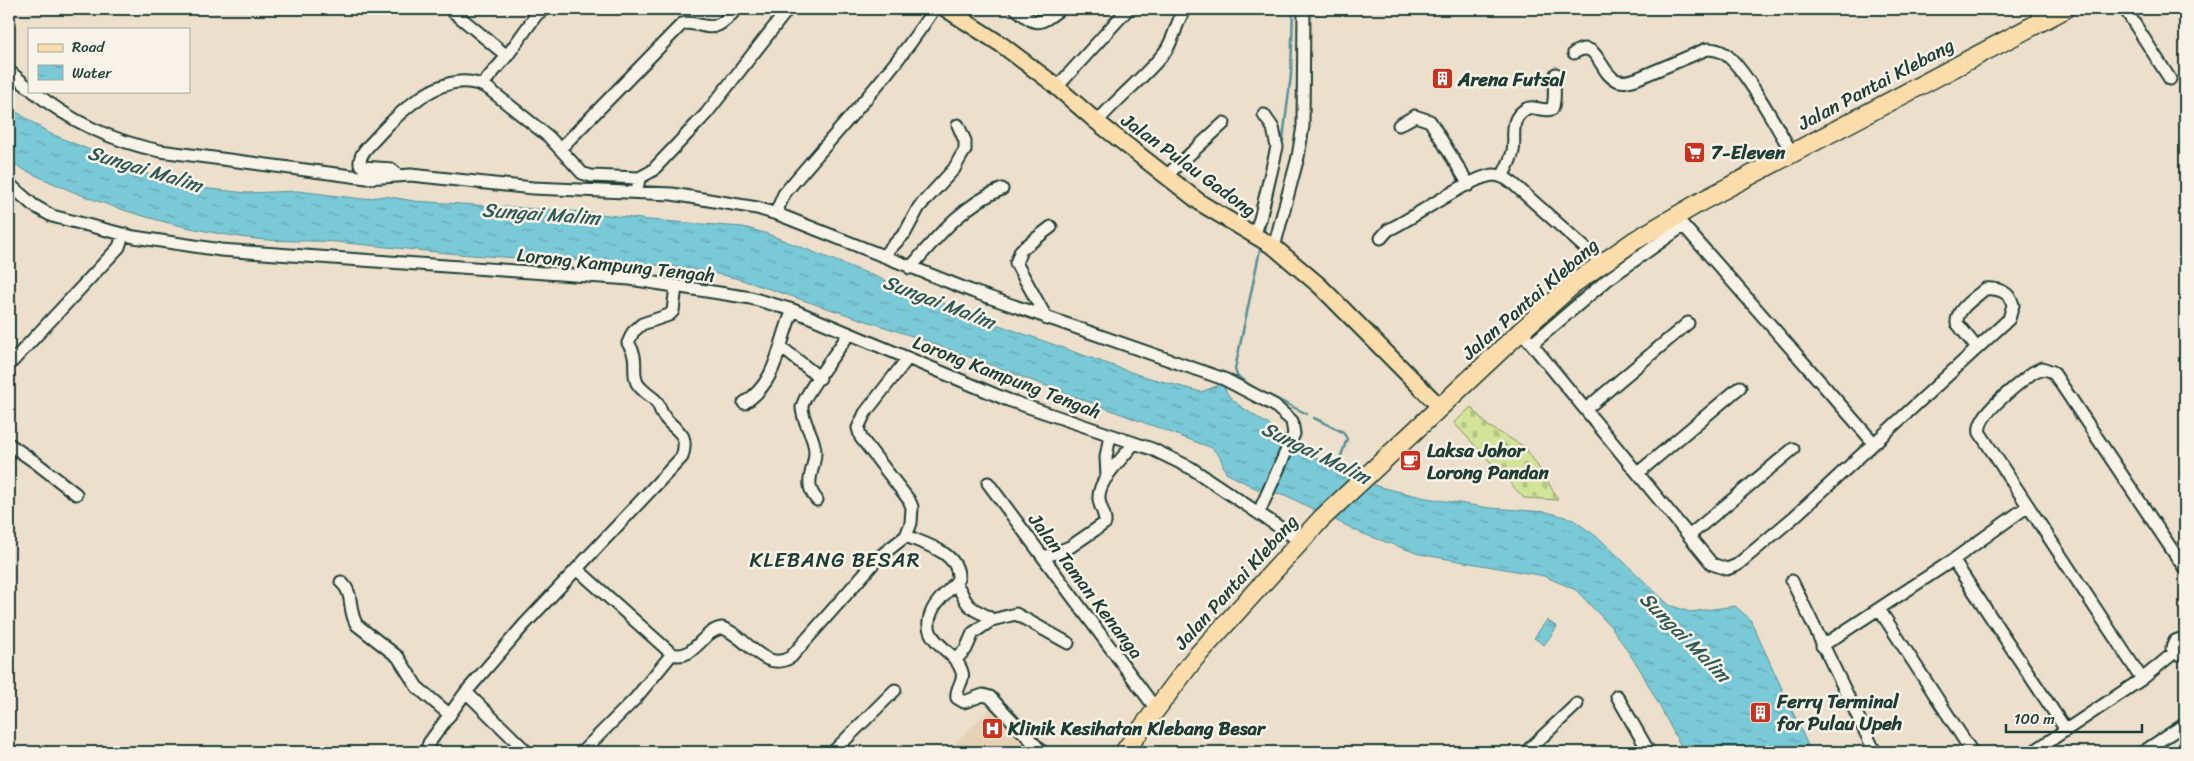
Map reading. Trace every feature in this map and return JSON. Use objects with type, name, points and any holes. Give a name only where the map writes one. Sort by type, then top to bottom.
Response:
[{"type":"highway","name":"Jalan Pantai Klebang","points":[[1124,752],[1200,652],[1321,519],[1440,408],[1526,337],[1602,263],[1679,221],[1792,153],[1895,97],[2038,15],[2065,9]]},
{"type":"main road","name":"Jalan Pulau Gadong","points":[[946,9],[1002,45],[1202,204],[1263,241],[1320,286],[1440,408]]},
{"type":"street","points":[[450,9],[507,56]]},
{"type":"street","points":[[561,148],[682,24],[689,22],[707,27],[715,26],[737,9]]},
{"type":"street","points":[[399,176],[390,169],[363,166],[360,164],[361,155],[387,126],[412,104],[432,90],[451,84],[482,85],[561,148],[582,173],[639,178],[652,171],[706,114],[788,9]]},
{"type":"street","points":[[780,215],[778,208],[784,194],[893,64],[934,9]]},
{"type":"street","points":[[1016,9],[1037,23],[1042,23],[1060,9]]},
{"type":"street","points":[[1057,87],[1128,9]]},
{"type":"street","points":[[1263,241],[1298,158],[1303,126],[1304,9]]},
{"type":"street","points":[[2125,9],[2170,79]]},
{"type":"street","points":[[482,85],[507,56],[538,10]]},
{"type":"street","points":[[1097,122],[1116,99],[1164,53],[1171,42],[1182,14]]},
{"type":"street","points":[[1574,53],[1580,49],[1591,50],[1597,55],[1609,75],[1624,82],[1636,79],[1707,49],[1716,49],[1725,54],[1739,69],[1792,153]]},
{"type":"street","points":[[9,71],[28,87]]},
{"type":"street","points":[[1502,177],[1513,153],[1513,128],[1516,119],[1526,109],[1531,108],[1541,111],[1552,109],[1555,103],[1553,82],[1556,74]]},
{"type":"street","points":[[34,92],[62,113],[84,126],[133,145],[208,159],[367,178],[411,175],[532,188],[690,196],[780,215],[910,268],[1047,319],[1224,379],[1288,416],[1294,426],[1294,434],[1259,512]]},
{"type":"street","points":[[1263,241],[1256,230],[1277,147],[1273,128],[1264,115]]},
{"type":"street","points":[[1400,125],[1415,116],[1430,121],[1469,185]]},
{"type":"street","points":[[1167,175],[1224,123]]},
{"type":"street","points":[[883,256],[905,233],[919,207],[954,170],[965,150],[965,141],[958,125]]},
{"type":"street","points":[[1381,238],[1388,230],[1469,185],[1491,176],[1502,177],[1517,186],[1602,263]]},
{"type":"street","points":[[636,192],[639,178]]},
{"type":"street","name":"Lorong Kampung Tengah","points":[[9,184],[33,205],[52,216],[122,235],[221,250],[630,280],[736,294],[793,310],[1008,400],[1134,443],[1174,459],[1259,512],[1300,541]]},
{"type":"street","points":[[910,268],[953,220],[979,200],[1002,189]]},
{"type":"street","points":[[1873,442],[1679,221],[1607,280],[1526,337],[1639,472],[1712,564],[1723,569],[1732,568],[1794,517],[2012,314],[2012,300],[2004,292],[1985,289],[1962,309],[1957,316],[1957,323],[1976,347]]},
{"type":"street","points":[[1047,319],[1016,263],[1021,250],[1051,227]]},
{"type":"street","points":[[9,365],[119,247],[122,235]]},
{"type":"street","points":[[426,752],[430,743],[466,692],[577,569],[682,457],[685,440],[682,433],[663,416],[660,405],[636,381],[635,353],[628,343],[633,332],[642,324],[669,315],[673,311],[676,286]]},
{"type":"street","points":[[744,403],[762,389],[773,371],[784,331],[793,310]]},
{"type":"street","points":[[1586,409],[1688,323]]},
{"type":"street","points":[[817,500],[811,490],[809,477],[815,456],[815,448],[801,407],[802,400],[820,378],[849,334]]},
{"type":"street","points":[[781,347],[820,378]]},
{"type":"street","points":[[577,569],[672,654],[683,656],[688,654],[710,632],[722,628],[734,633],[769,660],[784,661],[791,657],[879,557],[906,536],[911,523],[912,507],[904,491],[861,438],[858,428],[865,414],[908,358]]},
{"type":"street","points":[[2142,679],[1978,428],[1983,417],[2032,373],[2042,368],[2056,375],[2185,569]]},
{"type":"street","points":[[1639,472],[1740,387]]},
{"type":"street","points":[[1107,477],[1106,457],[1110,435]]},
{"type":"street","points":[[1044,558],[1070,547],[1105,523],[1106,518],[1098,496],[1107,477],[1134,443]]},
{"type":"street","points":[[9,444],[76,494]]},
{"type":"street","points":[[1690,536],[1793,449]]},
{"type":"street","name":"Jalan Taman Kenanga","points":[[988,483],[1156,709]]},
{"type":"street","points":[[1822,646],[1953,560],[2028,506]]},
{"type":"street","points":[[906,536],[934,547],[948,557],[958,573],[955,584],[933,609],[928,627],[935,641],[955,660],[963,674],[957,698],[964,702],[980,695],[990,697],[1042,752]]},
{"type":"street","points":[[1953,560],[2066,730]]},
{"type":"street","points":[[1792,580],[1822,646],[1875,752]]},
{"type":"street","points":[[341,582],[350,592],[352,617],[357,624],[398,657],[417,687],[450,715]]},
{"type":"street","points":[[955,584],[972,608],[986,614],[992,620]]},
{"type":"street","points":[[1879,609],[1972,752]]},
{"type":"street","points":[[955,660],[966,649],[973,633],[992,620],[1016,614],[1068,643]]},
{"type":"street","points":[[2033,752],[2181,655],[2172,648],[2175,640],[2180,639],[2185,642]]},
{"type":"street","points":[[582,752],[635,699],[672,654]]},
{"type":"street","points":[[833,752],[895,690]]},
{"type":"street","points":[[466,692],[527,752]]},
{"type":"street","points":[[1617,696],[1649,752]]},
{"type":"street","points":[[1526,752],[1577,704]]},
{"type":"street","points":[[2143,752],[2185,724]]},
{"type":"shaded area","name":"Klinik Kesihatan Klebang Besar","points":[[993,706],[1035,752],[951,752],[948,750]]},
{"type":"green space","points":[[1471,407],[1488,426],[1525,447],[1558,500],[1524,498],[1454,423]]},
{"type":"water","name":"Sungai Malim","points":[[9,107],[49,133],[155,177],[201,188],[247,193],[298,191],[362,199],[385,196],[414,201],[584,212],[649,220],[743,227],[765,233],[996,324],[1139,375],[1201,392],[1222,384],[1229,396],[1240,406],[1269,425],[1283,438],[1336,470],[1380,487],[1426,498],[1490,508],[1547,512],[1572,519],[1600,539],[1669,605],[1690,612],[1735,606],[1750,619],[1811,752],[1684,752],[1641,671],[1613,629],[1576,590],[1544,576],[1419,554],[1361,533],[1285,495],[1257,489],[1226,473],[1220,457],[1212,448],[921,339],[739,279],[680,268],[621,262],[481,256],[336,242],[256,239],[161,221],[129,212],[68,190],[9,162]]},
{"type":"water","points":[[1547,620],[1557,627],[1544,645],[1534,638]]},
{"type":"waterway","points":[[1282,147],[1291,75],[1293,9]]},
{"type":"waterway","points":[[1263,235],[1276,177]]},
{"type":"waterway","points":[[1259,391],[1237,376],[1235,369],[1261,245]]},
{"type":"waterway","points":[[1265,393],[1307,414]]},
{"type":"waterway","name":"Sungai Malim","points":[[1314,418],[1343,432],[1347,439],[1336,470]]},
{"type":"place","name":"Arena Futsal","points":[[1442,79]]},
{"type":"place","name":"7-Eleven","points":[[1695,152]]},
{"type":"place","name":"Laksa Johor Lorong Pandan","points":[[1411,461]]},
{"type":"place","name":"Ferry Terminal for Pulau Upeh","points":[[1761,712]]},
{"type":"place","name":"Klinik Kesihatan Klebang Besar","points":[[992,728]]},
{"type":"district","name":"KLEBANG BESAR","points":[[835,560]]}]
